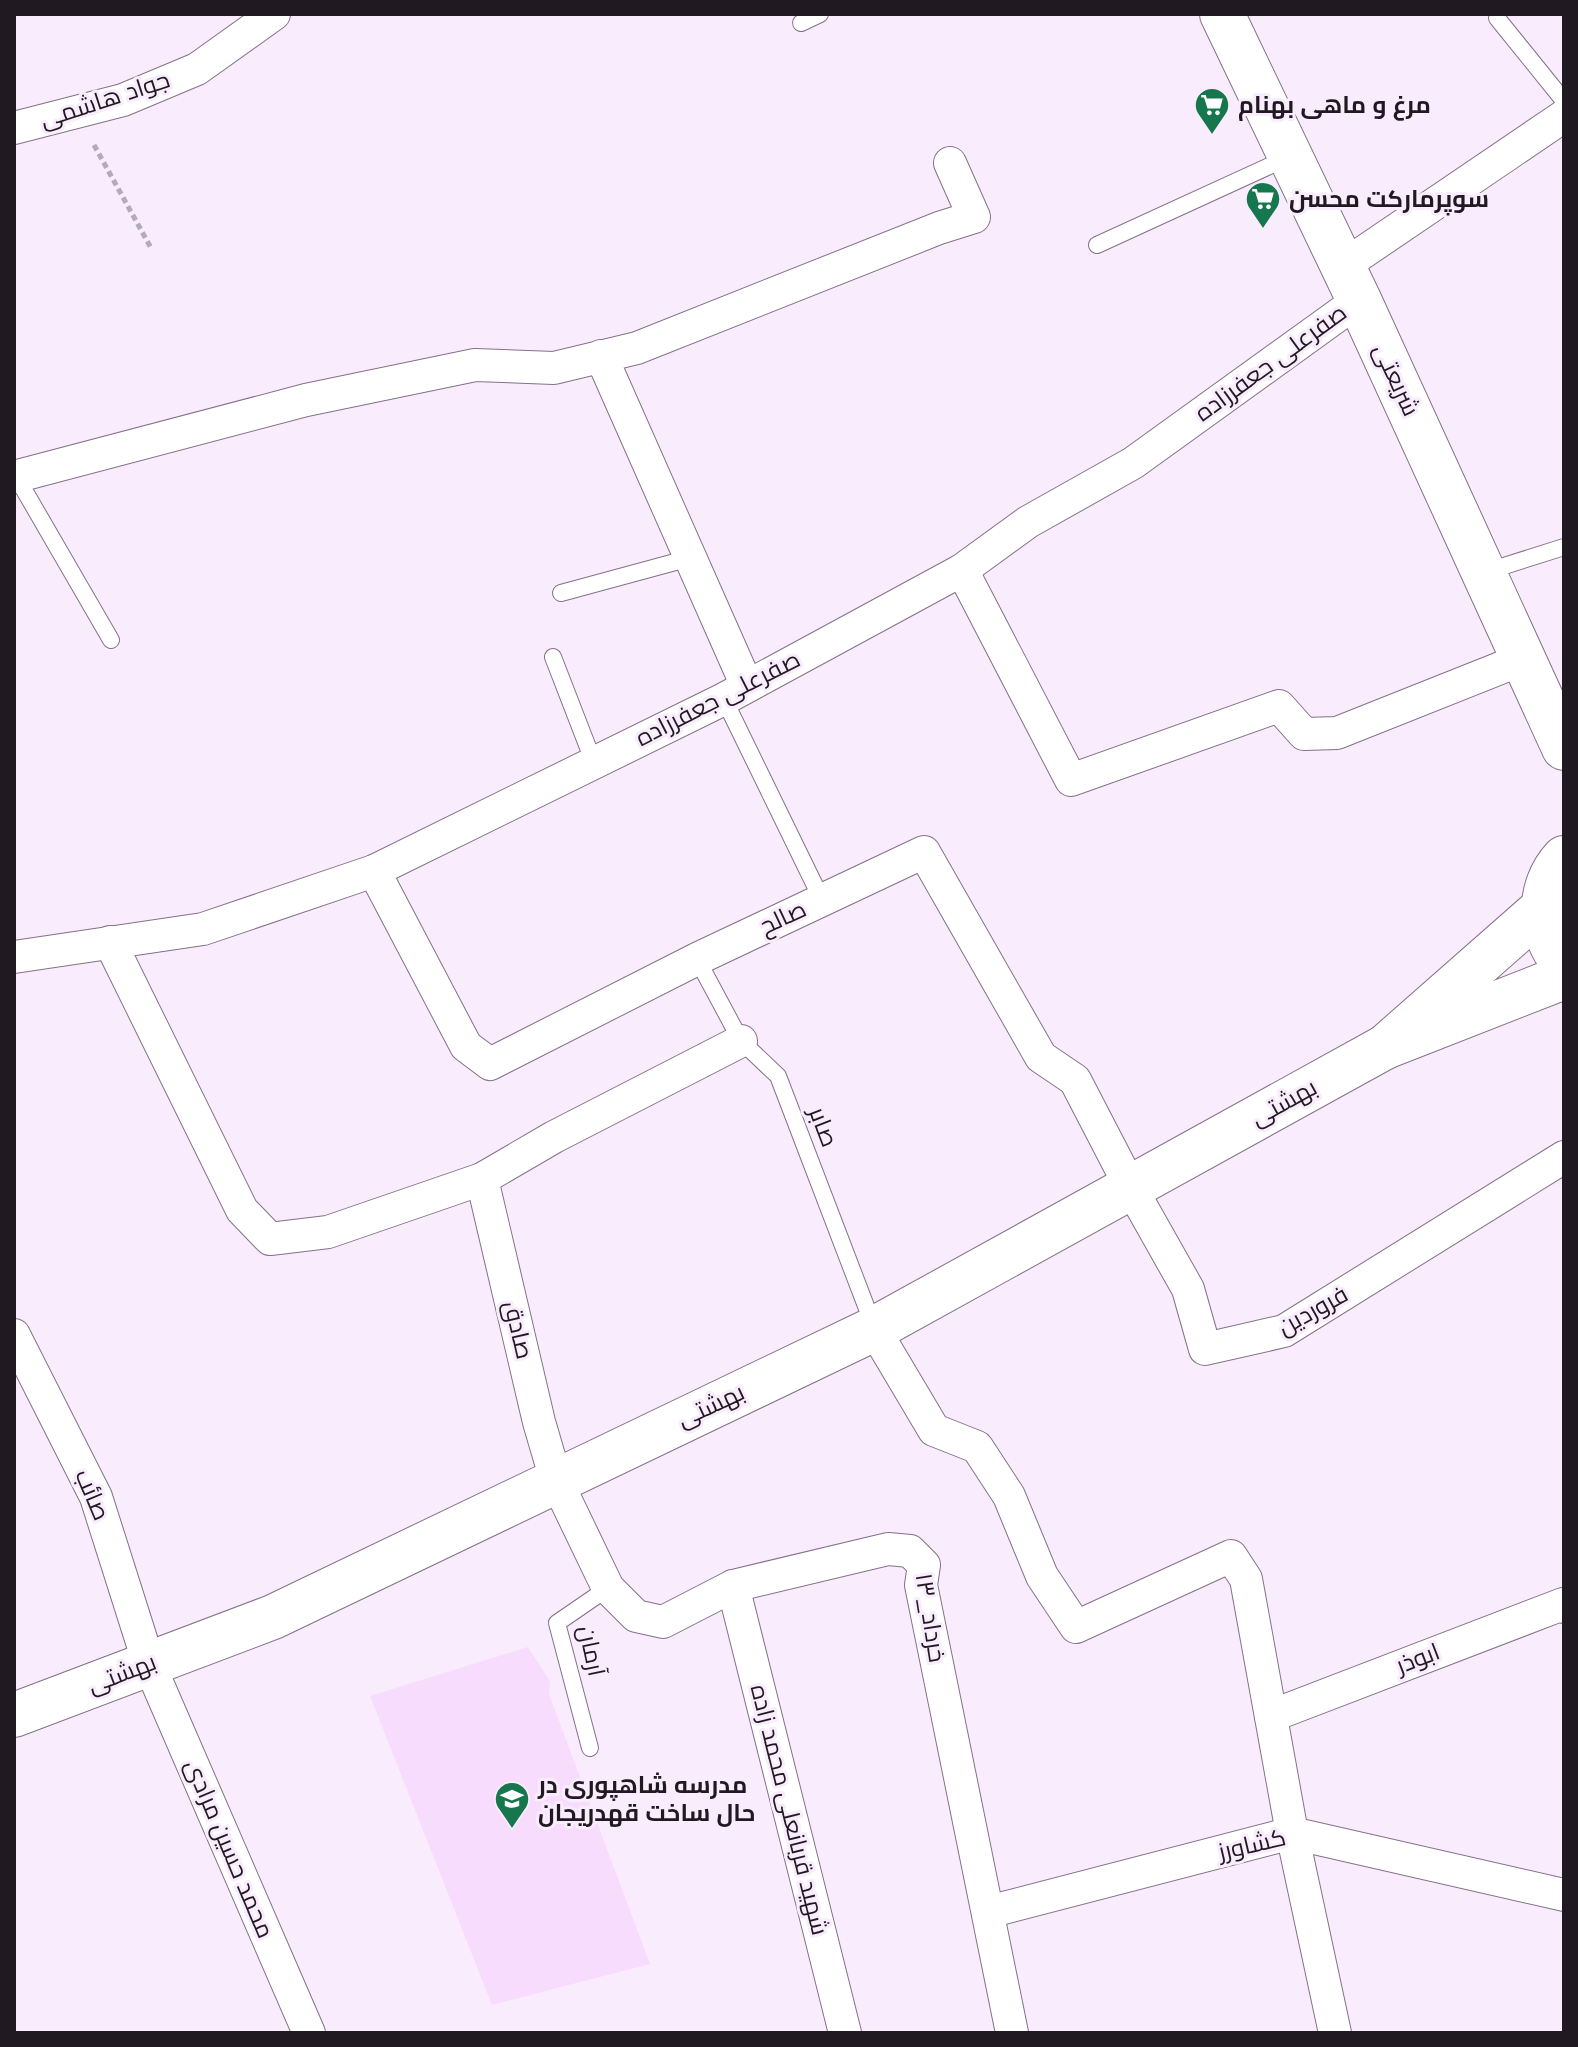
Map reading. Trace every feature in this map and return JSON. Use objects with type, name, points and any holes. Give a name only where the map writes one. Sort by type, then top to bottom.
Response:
[{"type":"street","name":"جواد هاشمی","points":[[14,128],[123,100],[197,69],[274,14]]},
{"type":"street","name":"شریعتی","points":[[1222,14],[1351,283],[1564,748]]},
{"type":"street","name":"صفرعلی جعفرزاده","points":[[14,957],[203,929],[374,871],[735,692],[962,570],[1028,522],[1133,463],[1351,283],[1564,116]]},
{"type":"street","points":[[15,475],[306,400],[475,365],[554,368],[637,348],[822,273],[974,217],[950,163]]},
{"type":"street","points":[[601,356],[690,558],[735,692]]},
{"type":"street","points":[[962,570],[1071,780],[1279,706],[1304,734],[1337,733],[1523,659]]},
{"type":"street","name":"صالح","points":[[374,871],[466,1046],[490,1064],[697,959],[924,852],[1041,1057],[1075,1080],[1131,1188]]},
{"type":"street","points":[[1564,858],[1548,883],[1543,908],[1545,933],[1556,955],[1564,963]]},
{"type":"street","points":[[1385,1047],[1543,908]]},
{"type":"street","points":[[110,942],[242,1210],[270,1239],[328,1232],[482,1179],[554,1137],[741,1041]]},
{"type":"street","points":[[1385,1047],[1564,977]]},
{"type":"street","name":"بهشتی","points":[[14,1715],[273,1617],[874,1329],[1385,1047]]},
{"type":"street","name":"فروردین","points":[[1131,1188],[1188,1289],[1205,1349],[1284,1331],[1564,1157]]},
{"type":"street","name":"صادق","points":[[482,1179],[539,1422],[556,1480]]},
{"type":"street","points":[[874,1329],[934,1430],[977,1447],[1009,1496],[1042,1576],[1076,1627],[1231,1556],[1246,1579],[1292,1833],[1335,2033]]},
{"type":"street","name":"صائب","points":[[14,1335],[96,1497],[149,1664]]},
{"type":"street","name":"۱۳_خرداد","points":[[556,1480],[608,1588],[636,1616],[663,1622],[733,1586],[888,1549],[910,1551],[924,1565],[921,1585],[1012,2033]]},
{"type":"street","name":"شهید قربانعلی محمد زاده","points":[[733,1586],[845,2033]]},
{"type":"street","name":"ابوذر","points":[[1271,1716],[1563,1604],[1564,1607]]},
{"type":"street","name":"محمد حسین مرادی","points":[[149,1664],[309,2033]]},
{"type":"street","name":"کشاورز","points":[[988,1912],[1292,1833],[1564,1895]]},
{"type":"lane","points":[[801,23],[820,14]]},
{"type":"lane","points":[[1497,18],[1564,101]]},
{"type":"lane","points":[[1097,245],[1291,156]]},
{"type":"lane","points":[[15,475],[111,640]]},
{"type":"lane","points":[[1484,573],[1564,547]]},
{"type":"lane","points":[[561,593],[690,558]]},
{"type":"lane","points":[[553,657],[594,763]]},
{"type":"lane","points":[[735,692],[822,900]]},
{"type":"lane","name":"صابر","points":[[697,959],[741,1041],[778,1076],[874,1329]]},
{"type":"lane","name":"آرمان","points":[[590,1748],[557,1623],[608,1588]]},
{"type":"path","points":[[76,113],[151,248]]},
{"type":"shaded area","name":"مدرسه شاهپوری در حال ساخت قهدریجان","points":[[528,1647],[550,1681],[549,1694],[650,1964],[492,2005],[370,1696]]},
{"type":"place","name":"مرغ و ماهی بهنام","points":[[1212,136]]},
{"type":"place","name":"سوپرمارکت محسن","points":[[1263,230]]},
{"type":"place","name":"مدرسه شاهپوری در حال ساخت قهدریجان","points":[[512,1830]]}]
